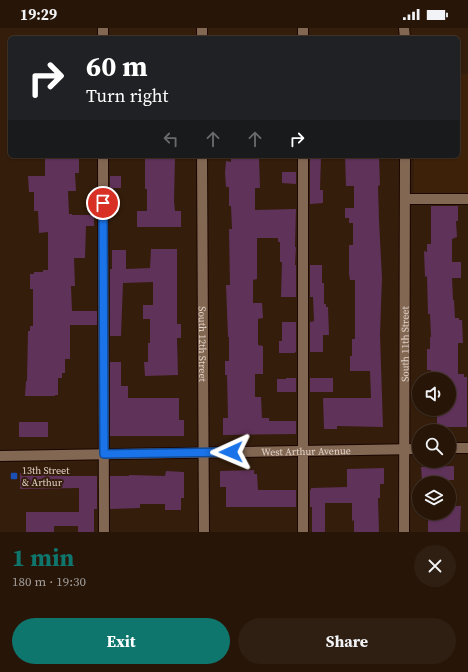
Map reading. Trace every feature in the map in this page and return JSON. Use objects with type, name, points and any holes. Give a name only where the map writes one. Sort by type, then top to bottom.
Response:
[{"type":"street","points":[[103,158],[104,532]]},
{"type":"street","name":"South 12th Street","points":[[202,158],[204,532]]},
{"type":"street","points":[[303,158],[303,532]]},
{"type":"street","name":"South 11th Street","points":[[404,532],[405,158]]},
{"type":"street","points":[[406,199],[468,199]]},
{"type":"street","points":[[456,448],[468,448]]},
{"type":"street","name":"West Arthur Avenue","points":[[0,456],[412,449]]},
{"type":"shaded area","points":[[460,74],[468,74],[468,194],[414,194],[414,158],[460,158]]},
{"type":"building","points":[[79,158],[79,173],[75,173],[76,191],[68,191],[69,214],[94,215],[94,226],[86,226],[85,258],[74,258],[75,286],[71,286],[72,311],[97,311],[97,325],[70,325],[70,359],[65,359],[65,373],[62,373],[62,378],[58,378],[58,395],[25,396],[27,381],[28,331],[30,331],[30,326],[33,326],[33,289],[30,289],[30,274],[48,270],[48,232],[39,233],[38,211],[34,211],[34,192],[29,192],[28,176],[45,176],[45,159]]},
{"type":"building","points":[[145,158],[175,158],[174,201],[175,211],[181,211],[181,227],[137,227],[137,211],[147,211],[147,189],[145,189]]},
{"type":"building","points":[[231,158],[259,158],[260,188],[255,188],[255,210],[296,209],[296,297],[281,297],[282,262],[280,262],[280,242],[278,242],[278,238],[257,238],[257,279],[253,280],[253,303],[262,303],[263,318],[258,319],[258,345],[263,346],[263,374],[255,374],[255,397],[261,397],[262,418],[269,418],[269,421],[296,421],[296,434],[223,435],[223,418],[228,418],[227,375],[225,375],[225,361],[229,361],[226,285],[230,285],[229,229],[232,229],[231,206],[229,206],[229,187],[226,187],[225,173],[226,161],[231,162]]},
{"type":"building","points":[[310,158],[321,158],[320,190],[323,190],[323,203],[310,204]]},
{"type":"building","points":[[345,158],[379,158],[380,185],[378,186],[382,278],[380,334],[383,427],[337,426],[337,429],[324,429],[323,398],[371,398],[370,371],[350,371],[352,339],[355,339],[355,280],[350,280],[349,274],[349,245],[353,245],[353,223],[349,223],[349,218],[345,218],[345,208],[354,208],[354,186],[346,186]]},
{"type":"building","points":[[282,172],[296,172],[296,184],[282,183]]},
{"type":"building","points":[[110,176],[121,176],[121,188],[110,188]]},
{"type":"building","points":[[431,206],[458,206],[458,221],[456,221],[457,237],[452,239],[452,262],[461,262],[461,278],[452,278],[455,318],[462,320],[463,343],[458,343],[458,374],[464,374],[464,377],[467,377],[467,427],[456,427],[456,424],[437,424],[437,416],[456,416],[456,372],[431,372],[431,370],[427,370],[427,349],[430,349],[431,337],[424,251],[427,252],[427,244],[431,244]]},
{"type":"building","points":[[151,249],[177,249],[177,324],[181,324],[181,338],[177,338],[178,375],[145,376],[144,362],[148,362],[150,319],[143,319],[143,305],[153,305],[153,282],[123,283],[121,336],[110,336],[110,269],[112,269],[112,250],[126,250],[126,269],[150,268]]},
{"type":"building","points":[[310,265],[322,265],[324,304],[328,307],[329,335],[323,335],[323,352],[310,352],[310,322],[314,321],[313,297],[310,297]]},
{"type":"building","points":[[282,322],[296,322],[295,353],[279,353],[279,341],[282,341]]},
{"type":"building","points":[[110,362],[121,362],[121,386],[128,386],[128,398],[179,398],[179,420],[184,420],[184,436],[110,436]]},
{"type":"building","points":[[296,378],[296,392],[277,392],[277,379]]},
{"type":"building","points":[[310,378],[333,378],[333,392],[310,392]]},
{"type":"building","points":[[19,422],[48,422],[48,437],[19,437]]},
{"type":"building","points":[[384,468],[384,484],[380,484],[380,498],[378,498],[379,532],[354,532],[354,520],[352,521],[352,503],[325,503],[325,532],[312,532],[312,507],[310,507],[311,488],[347,487],[347,469]]},
{"type":"building","points":[[421,468],[454,468],[454,476],[422,476]]},
{"type":"building","points":[[254,470],[254,474],[257,474],[258,490],[296,490],[296,507],[226,507],[226,487],[220,487],[220,471]]},
{"type":"building","points":[[166,471],[184,472],[184,498],[181,498],[181,510],[165,510],[165,504],[140,504],[140,508],[110,509],[110,476],[165,476]]},
{"type":"building","points":[[20,473],[57,473],[57,475],[62,476],[97,476],[97,509],[94,509],[94,532],[78,532],[78,526],[54,526],[54,532],[26,532],[26,512],[79,512],[79,488],[20,489]]},
{"type":"building","points":[[456,506],[461,506],[460,532],[428,532],[428,520],[456,520]]},
{"type":"place","name":"13th Street & Arthur","points":[[14,476]]},
{"type":"route","points":[[103,203],[104,454],[231,452]]}]
